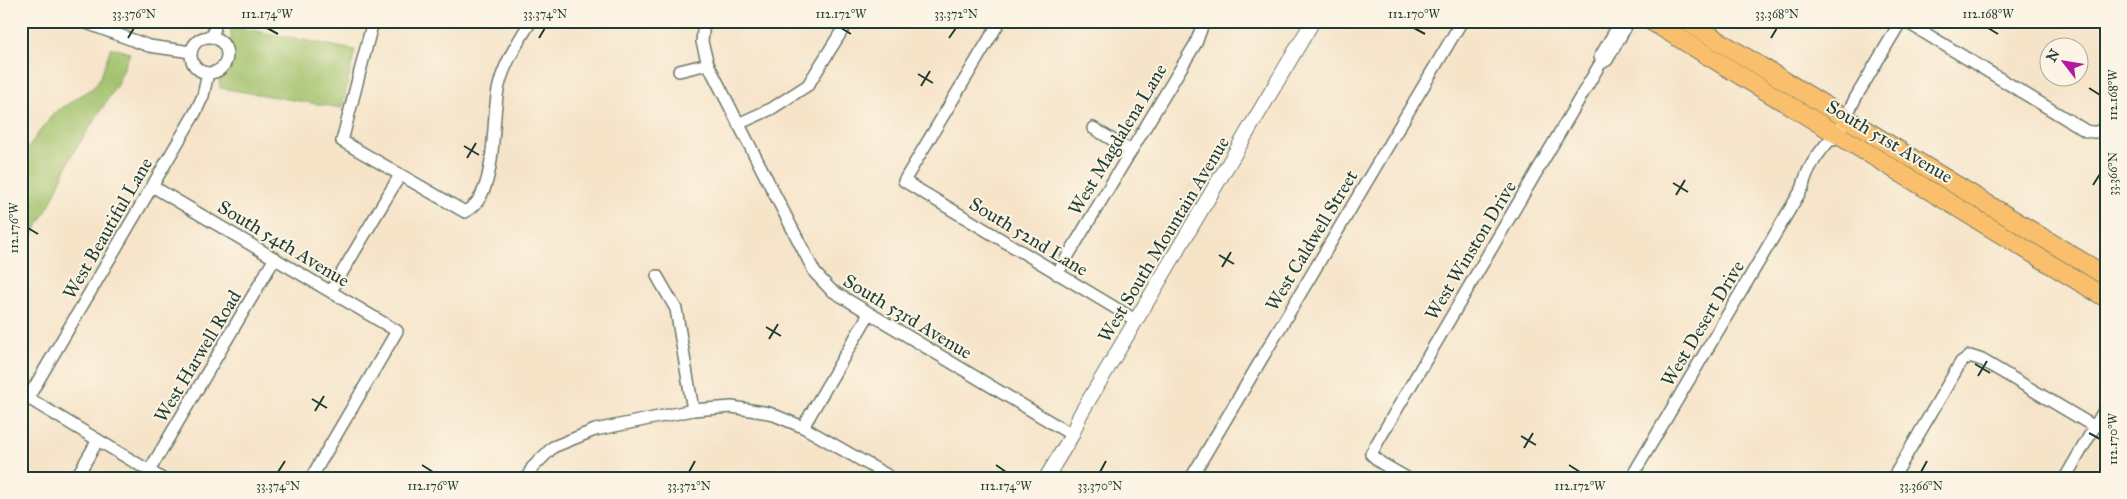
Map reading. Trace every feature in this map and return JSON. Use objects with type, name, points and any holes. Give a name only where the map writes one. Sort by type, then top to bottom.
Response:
[{"type":"main road","name":"South 51st Avenue","points":[[1651,21],[2106,298]]},
{"type":"main road","name":"South 51st Avenue","points":[[1686,21],[2106,276]]},
{"type":"street","points":[[81,21],[149,46],[191,52]]},
{"type":"street","points":[[213,37],[216,21]]},
{"type":"street","points":[[373,21],[342,141],[465,212],[476,203],[483,191],[489,172],[498,89],[512,54],[531,21]]},
{"type":"street","name":"South 53rd Avenue","points":[[704,21],[702,42],[708,64],[815,272],[831,290],[1072,434]]},
{"type":"street","points":[[738,124],[771,108],[808,85],[848,21]]},
{"type":"street","name":"South 52nd Lane","points":[[1000,21],[904,181],[1137,321]]},
{"type":"street","name":"West Magdalena Lane","points":[[1057,274],[1196,43],[1204,21]]},
{"type":"street","name":"West South Mountain Avenue","points":[[1046,478],[1072,434],[1080,415],[1313,21]]},
{"type":"street","name":"West Caldwell Street","points":[[1191,478],[1462,21]]},
{"type":"street","name":"West Winston Drive","points":[[1407,478],[1381,463],[1371,454],[1600,64],[1607,60],[1621,21]]},
{"type":"street","name":"West Winston Drive","points":[[1612,44],[1630,21]]},
{"type":"street","name":"West Desert Drive","points":[[1631,478],[1803,187],[1804,178],[1816,166],[1824,146],[1836,133],[1901,21]]},
{"type":"street","points":[[1905,21],[2086,131],[2095,133],[2102,130],[2106,124]]},
{"type":"street","points":[[213,37],[223,44],[227,55],[223,66],[218,70],[208,73],[196,68],[192,63],[191,52],[196,41],[201,38],[213,37]]},
{"type":"street","points":[[679,71],[708,64]]},
{"type":"street","name":"West Beautiful Lane","points":[[98,440],[28,398],[203,96],[208,73]]},
{"type":"street","points":[[1093,128],[1131,151]]},
{"type":"street","points":[[331,291],[400,175]]},
{"type":"street","name":"South 54th Avenue","points":[[152,186],[397,331],[311,478]]},
{"type":"street","name":"West Harwell Road","points":[[149,471],[275,258]]},
{"type":"street","points":[[657,276],[676,309],[693,410]]},
{"type":"street","points":[[803,427],[869,314]]},
{"type":"street","points":[[1893,478],[1962,362],[1970,356],[1982,360],[2095,427]]},
{"type":"street","points":[[527,478],[532,468],[553,447],[595,430],[693,410],[732,407],[769,412],[803,427],[892,478]]},
{"type":"street","points":[[2065,478],[2106,407]]},
{"type":"street","points":[[76,478],[98,440],[161,478]]},
{"type":"green space","points":[[231,26],[355,50],[342,108],[220,88],[219,78],[224,72],[231,54]]},
{"type":"green space","points":[[111,47],[130,53],[117,85],[72,155],[49,206],[29,241],[21,250],[21,160],[36,136],[54,113],[94,87],[101,76]]}]
